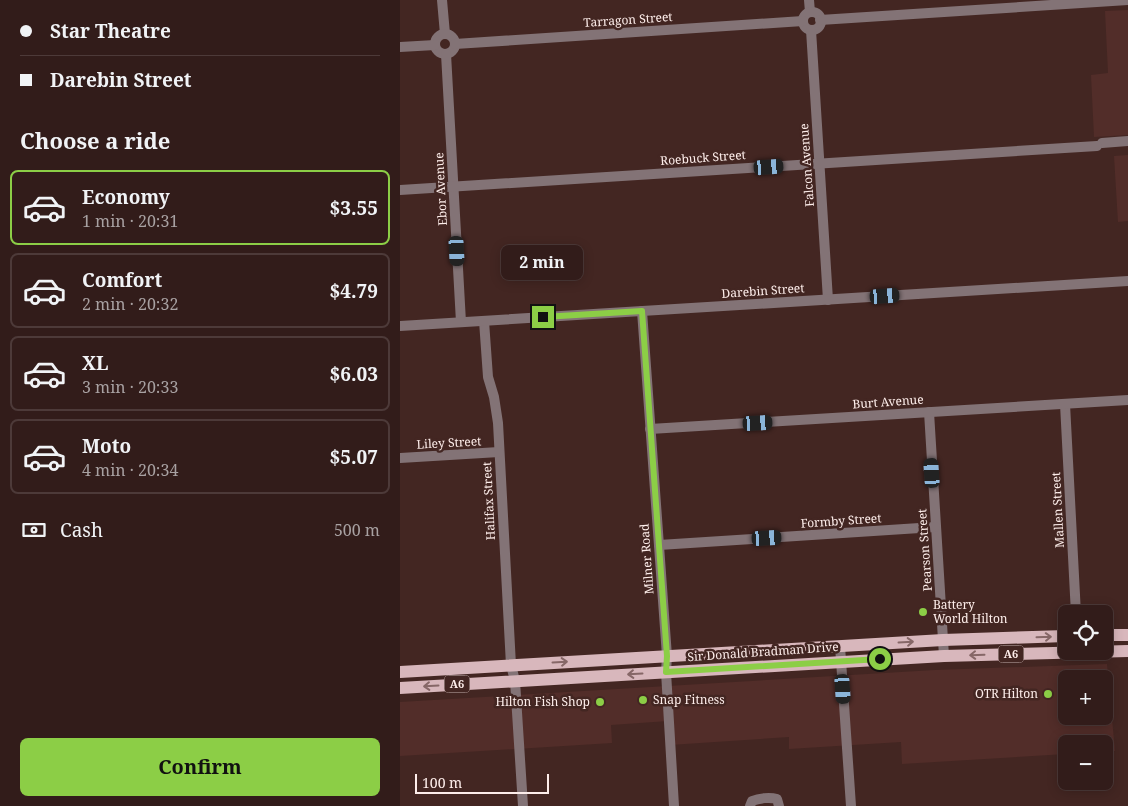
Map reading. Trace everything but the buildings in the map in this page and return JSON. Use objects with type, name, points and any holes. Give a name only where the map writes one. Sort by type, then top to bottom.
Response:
[{"type":"main road","points":[[1113,635],[1128,635]]},
{"type":"main road","name":"Sir Donald Bradman Drive","points":[[400,672],[943,640],[1058,636]]},
{"type":"main road","name":"Sir Donald Bradman Drive","points":[[1113,651],[1128,651]]},
{"type":"main road","name":"Sir Donald Bradman Drive","points":[[401,687],[841,661],[1058,653]]},
{"type":"street","points":[[442,0],[445,34]]},
{"type":"street","points":[[809,0],[810,12]]},
{"type":"street","points":[[820,20],[1128,0]]},
{"type":"street","points":[[810,12],[817,14],[820,20],[818,27],[811,30],[806,28],[803,21],[805,15],[810,12]]},
{"type":"street","name":"Tarragon Street","points":[[455,44],[803,21]]},
{"type":"street","name":"Falcon Avenue","points":[[811,30],[828,300]]},
{"type":"street","points":[[445,34],[450,35],[455,44],[451,52],[446,54],[437,50],[435,45],[438,36],[445,34]]},
{"type":"street","points":[[400,47],[435,45]]},
{"type":"street","name":"Ebor Avenue","points":[[446,54],[461,322]]},
{"type":"street","name":"Roebuck Street","points":[[400,190],[820,164],[1099,145],[1128,141]]},
{"type":"street","name":"Darebin Street","points":[[400,326],[1128,281]]},
{"type":"street","name":"Milner Road","points":[[642,311],[667,656],[666,672],[674,806]]},
{"type":"street","name":"Halifax Street","points":[[484,321],[488,377],[494,397],[498,423],[511,665],[515,681],[523,806]]},
{"type":"street","name":"Burt Avenue","points":[[650,429],[1128,400]]},
{"type":"street","name":"Mallen Street","points":[[1065,404],[1076,605]]},
{"type":"street","name":"Pearson Street","points":[[929,412],[944,656]]},
{"type":"street","name":"Liley Street","points":[[400,458],[499,452]]},
{"type":"street","name":"Formby Street","points":[[659,545],[936,527]]},
{"type":"street","points":[[840,646],[851,806]]},
{"type":"street","points":[[400,668],[401,687]]},
{"type":"street","points":[[750,806],[752,801],[756,799],[773,798],[777,799],[779,806]]},
{"type":"shaded area","points":[[1128,10],[1128,135],[1094,137],[1091,75],[1108,73],[1105,11]]},
{"type":"shaded area","points":[[1128,155],[1128,221],[1118,222],[1114,156]]},
{"type":"shaded area","points":[[1107,664],[1108,670],[1058,670],[1058,725],[1113,725],[1115,751],[1113,751],[1113,735],[1058,735],[1058,754],[902,764],[901,742],[789,749],[789,737],[670,745],[668,721],[611,725],[612,743],[400,756],[400,702],[935,670]]},
{"type":"place","name":"Battery World Hilton","points":[[923,612]]},
{"type":"place","name":"OTR Hilton","points":[[1048,694]]},
{"type":"place","name":"Snap Fitness","points":[[643,700]]},
{"type":"place","name":"Hilton Fish Shop","points":[[600,702]]},
{"type":"route","points":[[543,317],[642,311],[667,656],[666,672],[880,659]]}]
